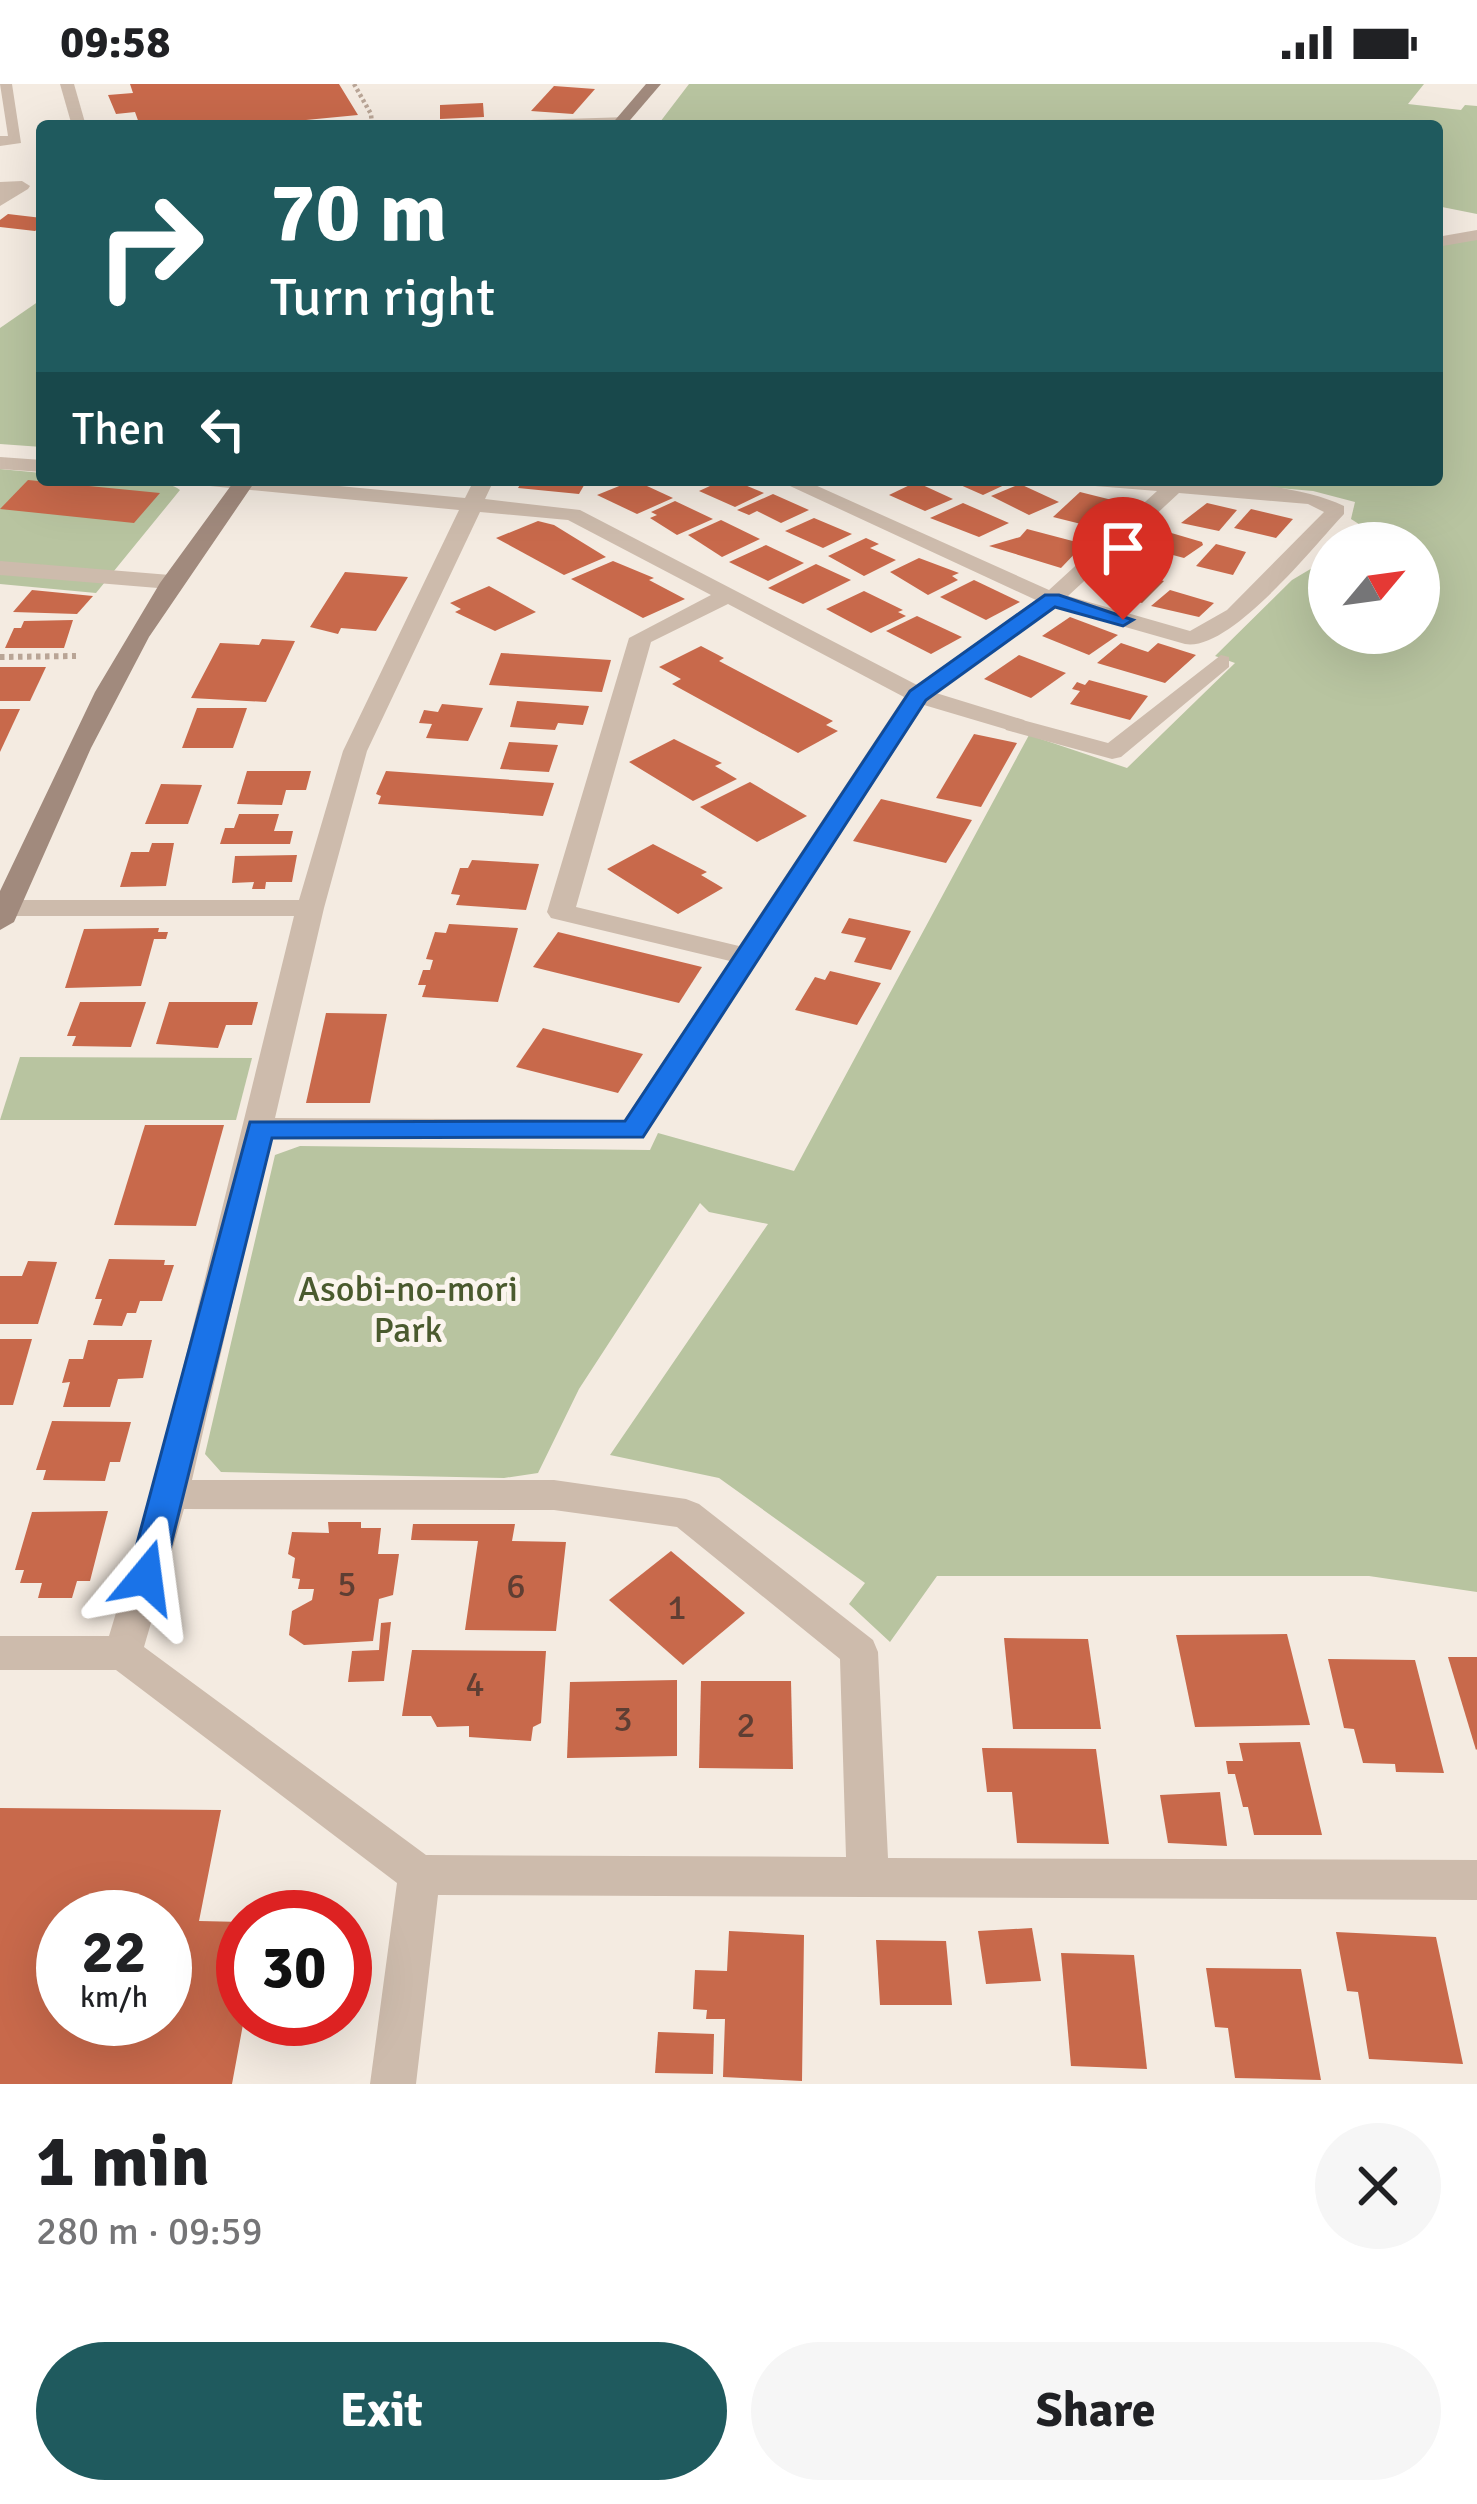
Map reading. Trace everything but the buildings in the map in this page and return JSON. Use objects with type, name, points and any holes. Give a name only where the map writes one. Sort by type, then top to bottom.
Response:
[{"type":"street","points":[[0,141],[16,140],[5,84]]},
{"type":"street","points":[[67,84],[77,120]]},
{"type":"street","points":[[623,120],[654,84]]},
{"type":"street","points":[[0,187],[22,186],[0,201]]},
{"type":"street","points":[[1443,241],[1477,235]]},
{"type":"street","points":[[0,463],[36,466]]},
{"type":"street","points":[[241,486],[170,582],[108,685],[2,912],[310,908]]},
{"type":"street","points":[[350,486],[477,492],[573,514],[918,695],[1112,752],[1221,662]]},
{"type":"street","points":[[800,486],[1052,599],[1193,639],[1235,615],[1337,510],[1312,498],[1163,486]]},
{"type":"street","points":[[260,1128],[633,1130],[918,695],[1052,599],[1174,487]]},
{"type":"street","points":[[123,1653],[170,1494],[310,908],[355,751],[477,492]]},
{"type":"street","points":[[0,568],[170,582]]},
{"type":"street","points":[[728,596],[641,638],[561,912],[745,956]]},
{"type":"street","points":[[170,1494],[554,1495],[686,1514],[859,1652],[868,1877]]},
{"type":"street","points":[[0,1653],[123,1653],[419,1876],[1477,1880]]},
{"type":"street","points":[[393,2084],[419,1876]]},
{"type":"path","points":[[354,84],[372,120]]},
{"type":"path","points":[[0,657],[76,656]]},
{"type":"green space","points":[[689,84],[1424,84],[1408,104],[1461,110],[1465,105],[1477,106],[1477,214],[1443,207],[1443,120],[662,120]]},
{"type":"green space","name":"Asobi-no-mori Park","points":[[1477,231],[1477,1592],[1369,1576],[937,1576],[890,1642],[849,1604],[865,1583],[719,1478],[610,1455],[768,1224],[709,1212],[700,1203],[579,1389],[538,1473],[504,1478],[221,1472],[205,1454],[275,1155],[300,1146],[650,1150],[658,1133],[794,1171],[1029,735],[1127,768],[1235,663],[1215,656],[1292,580],[1308,570],[1308,654],[1440,654],[1440,522],[1356,522],[1351,519],[1355,502],[1313,491],[1257,486],[1443,486],[1443,237]]},
{"type":"green space","points":[[36,303],[36,447],[0,444],[0,328]]},
{"type":"green space","points":[[0,469],[36,472],[36,486],[173,486],[180,490],[96,593],[0,584]]},
{"type":"green space","points":[[20,1057],[252,1058],[236,1120],[0,1120]]},
{"type":"route","points":[[146,1577],[260,1128],[633,1130],[918,695],[1052,599],[1123,620]]}]
